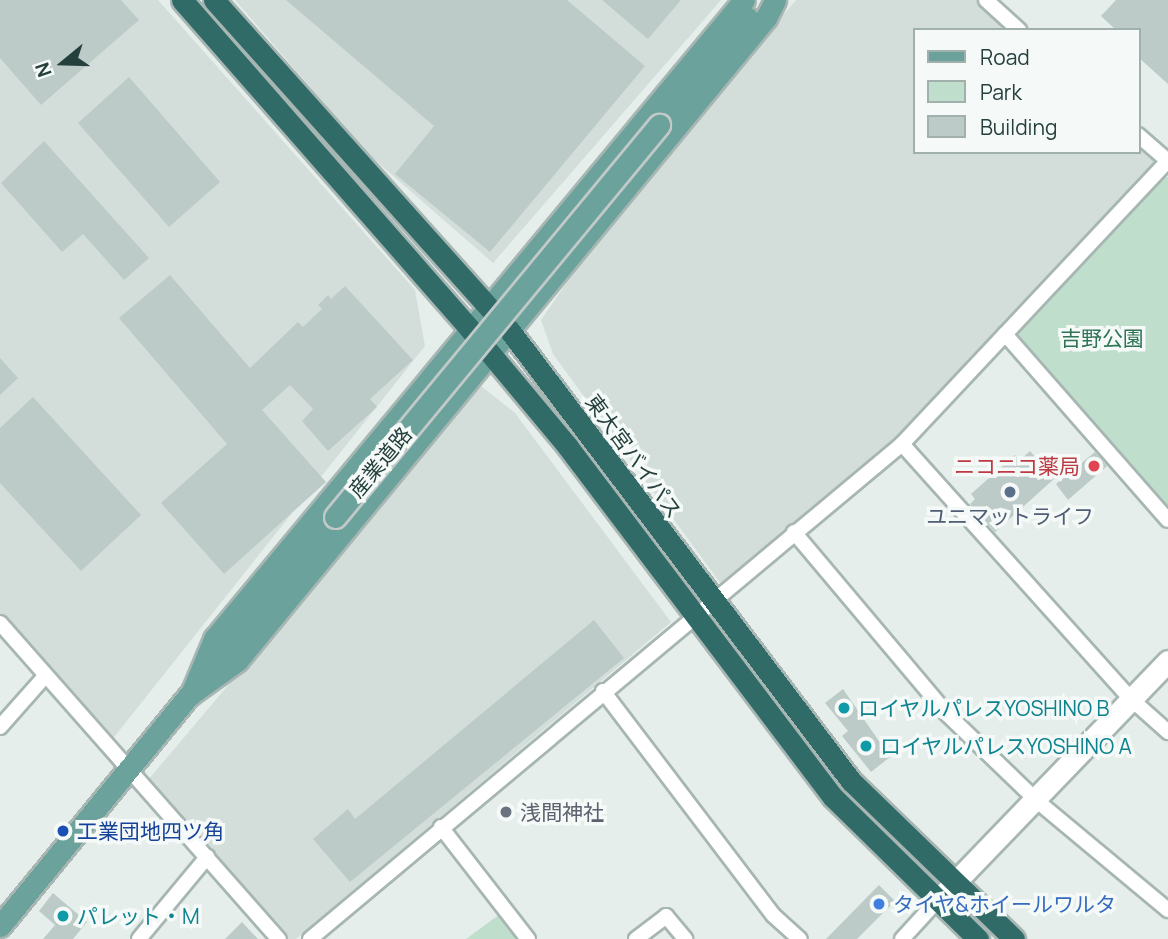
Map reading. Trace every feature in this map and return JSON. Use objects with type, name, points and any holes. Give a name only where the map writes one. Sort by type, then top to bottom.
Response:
[{"type":"highway","points":[[182,0],[470,328],[568,447],[693,617],[833,797],[978,939]]},
{"type":"highway","name":"東大宮バイパス","points":[[214,0],[510,331],[851,781],[1014,939]]},
{"type":"main road","points":[[191,694],[214,639],[488,305],[744,0]]},
{"type":"main road","name":"産業道路","points":[[0,926],[762,0]]},
{"type":"main road","points":[[191,694],[237,661],[766,18],[775,0]]},
{"type":"street","points":[[986,0],[1017,28]]},
{"type":"street","points":[[310,939],[603,691],[902,444],[1168,161],[1140,137]]},
{"type":"street","points":[[1005,334],[1168,520]]},
{"type":"street","points":[[902,444],[1131,699],[1168,732]]},
{"type":"street","points":[[794,532],[947,714],[1036,800],[1168,910]]},
{"type":"street","points":[[0,623],[279,939]]},
{"type":"street","points":[[902,939],[1168,661]]},
{"type":"street","points":[[0,727],[46,675]]},
{"type":"street","points":[[603,691],[773,915],[800,939]]},
{"type":"street","points":[[441,827],[528,939]]},
{"type":"street","points":[[139,939],[206,857]]},
{"type":"street","points":[[636,939],[666,916],[685,939]]},
{"type":"shaded area","points":[[0,0],[158,0],[415,290],[425,346],[111,741],[0,615]]},
{"type":"shaded area","points":[[235,0],[721,0],[493,263],[368,154]]},
{"type":"shaded area","points":[[796,0],[978,0],[1009,28],[912,28],[912,154],[1140,154],[1140,146],[1160,163],[897,438],[721,584],[553,354],[541,320],[602,231]]},
{"type":"shaded area","points":[[481,386],[515,413],[671,622],[296,939],[285,939],[148,780]]},
{"type":"green space","name":"吉野公園","points":[[1165,177],[1168,177],[1168,511],[1017,340],[1017,333]]},
{"type":"green space","points":[[500,914],[519,939],[466,939]]},
{"type":"building","points":[[0,0],[121,0],[139,20],[41,105],[0,58]]},
{"type":"building","points":[[286,0],[567,0],[645,66],[490,252],[395,174],[434,126]]},
{"type":"building","points":[[602,0],[681,0],[648,39]]},
{"type":"building","points":[[1116,0],[1168,0],[1168,84],[1140,59],[1140,28],[1114,28],[1101,16]]},
{"type":"building","points":[[129,77],[220,182],[169,227],[78,123]]},
{"type":"building","points":[[44,141],[149,258],[124,280],[83,234],[62,252],[1,183]]},
{"type":"building","points":[[170,275],[250,368],[298,322],[303,327],[322,309],[318,305],[328,295],[331,299],[345,286],[413,360],[370,399],[377,407],[328,451],[302,421],[313,409],[290,385],[262,410],[326,482],[224,574],[161,503],[227,444],[119,318]]},
{"type":"building","points":[[0,358],[18,378],[0,395]]},
{"type":"building","points":[[33,397],[141,515],[81,571],[0,483],[0,428]]},
{"type":"building","points":[[1030,451],[1054,479],[995,532],[970,504],[975,499],[971,494],[1015,455],[1020,460]]},
{"type":"building","points":[[1095,452],[1107,466],[1068,500],[1056,484]]},
{"type":"building","points":[[594,620],[624,658],[350,882],[313,839],[348,809],[355,819]]},
{"type":"building","points":[[843,689],[890,757],[871,772],[842,736],[848,731],[825,703]]},
{"type":"building","points":[[879,885],[895,901],[857,939],[826,939]]},
{"type":"building","name":"パレット・M","points":[[53,893],[87,922],[73,939],[43,939],[55,925],[39,911]]},
{"type":"building","points":[[242,922],[258,939],[225,939]]},
{"type":"place","name":"ニコニコ薬局","points":[[1094,466]]},
{"type":"place","name":"ユニマットライフ","points":[[1010,492]]},
{"type":"place","name":"ロイヤルパレスYOSHINO B","points":[[844,708]]},
{"type":"place","name":"ロイヤルパレスYOSHINO A","points":[[866,746]]},
{"type":"place","name":"浅間神社","points":[[506,812]]},
{"type":"place","name":"工業団地四ツ角","points":[[63,831]]},
{"type":"place","name":"タイヤ&ホイールワルタ","points":[[879,904]]},
{"type":"place","name":"パレット・M","points":[[63,916]]}]
